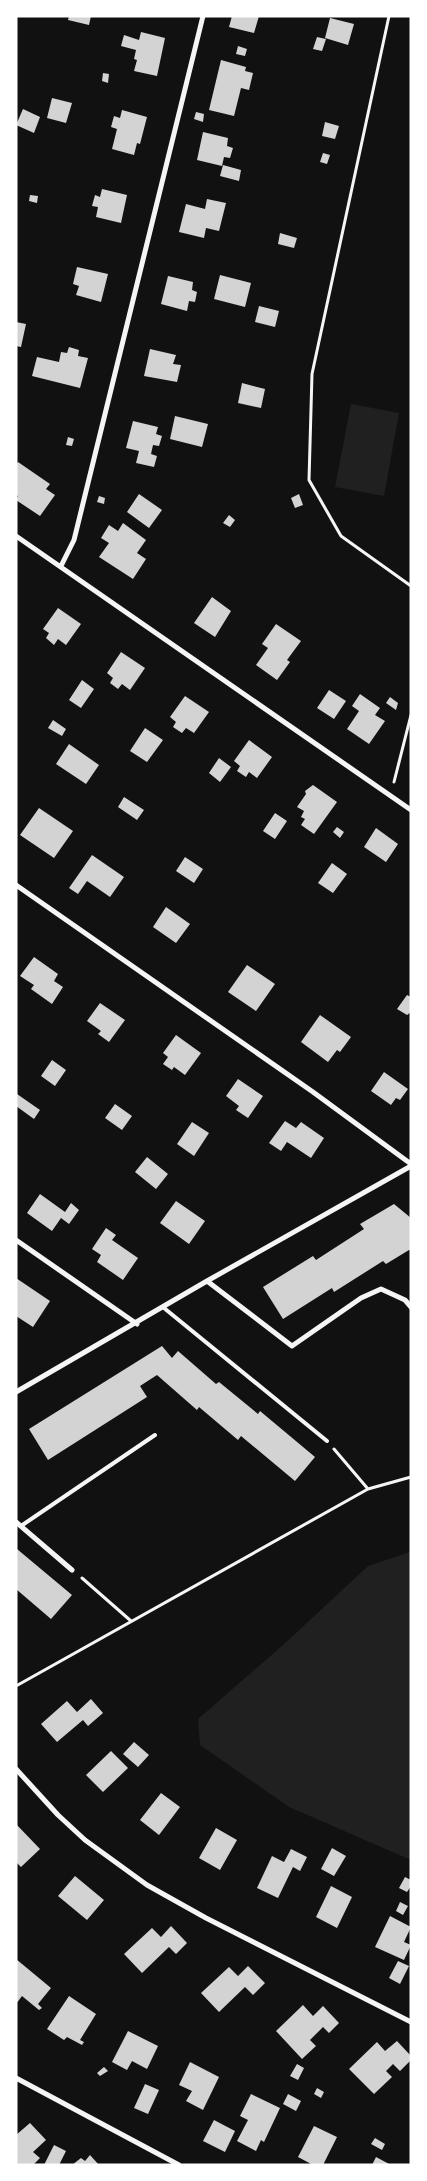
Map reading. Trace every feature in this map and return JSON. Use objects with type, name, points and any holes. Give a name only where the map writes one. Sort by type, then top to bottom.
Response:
[{"type":"street","points":[[61,566],[74,540],[203,16]]},
{"type":"street","points":[[16,536],[411,810]]},
{"type":"street","points":[[16,885],[313,1092],[411,1165],[16,1392]]},
{"type":"street","points":[[16,1240],[136,1324]]},
{"type":"street","points":[[208,1281],[292,1346],[361,1298],[381,1289],[406,1300],[411,1307]]},
{"type":"street","points":[[16,1522],[72,1570]]},
{"type":"street","points":[[16,1769],[58,1815],[85,1840],[148,1885],[206,1918],[411,2022]]},
{"type":"street","points":[[16,2078],[179,2165]]},
{"type":"lane","points":[[164,1308],[327,1441]]},
{"type":"lane","points":[[21,1526],[155,1435]]},
{"type":"path","points":[[389,16],[312,374],[309,480],[341,536],[411,586]]},
{"type":"path","points":[[391,796],[411,715]]},
{"type":"path","points":[[327,1441],[368,1489]]},
{"type":"path","points":[[16,1686],[368,1489],[411,1477]]},
{"type":"path","points":[[72,1570],[131,1621]]},
{"type":"shaded area","points":[[351,404],[399,413],[384,496],[335,487]]},
{"type":"shaded area","points":[[411,1552],[411,1860],[289,1807],[200,1745],[198,1719],[282,1646],[368,1566]]},
{"type":"building","points":[[69,16],[91,16],[89,25],[68,20]]},
{"type":"building","points":[[232,16],[259,16],[254,33],[229,27]]},
{"type":"building","points":[[330,18],[354,24],[348,45],[325,38]]},
{"type":"building","points":[[141,32],[165,38],[157,76],[134,71],[137,60],[134,59],[136,50],[121,46],[124,35],[139,40]]},
{"type":"building","points":[[317,37],[326,39],[322,51],[313,49]]},
{"type":"building","points":[[238,46],[247,49],[245,56],[236,54]]},
{"type":"building","points":[[221,60],[246,67],[245,71],[253,73],[249,90],[241,88],[234,116],[209,110]]},
{"type":"building","points":[[103,73],[109,74],[108,83],[102,81]]},
{"type":"building","points":[[52,98],[72,103],[66,123],[47,118]]},
{"type":"building","points":[[23,109],[40,117],[34,133],[16,125]]},
{"type":"building","points":[[122,110],[147,117],[140,144],[137,143],[134,155],[112,149],[117,129],[111,127],[114,116],[120,118]]},
{"type":"building","points":[[196,112],[204,114],[203,122],[194,119]]},
{"type":"building","points":[[325,122],[339,126],[335,139],[322,136]]},
{"type":"building","points":[[203,132],[228,138],[227,146],[233,148],[230,158],[224,157],[222,166],[197,160]]},
{"type":"building","points":[[323,153],[330,155],[327,164],[320,162]]},
{"type":"building","points":[[223,165],[241,170],[239,181],[220,176]]},
{"type":"building","points":[[102,189],[127,195],[121,223],[96,217],[98,207],[92,206],[95,195],[100,197]]},
{"type":"building","points":[[30,195],[38,196],[37,203],[29,201]]},
{"type":"building","points":[[207,199],[226,203],[219,231],[206,228],[204,238],[179,232],[186,204],[205,209]]},
{"type":"building","points":[[280,233],[297,238],[294,248],[278,244]]},
{"type":"building","points":[[77,267],[108,274],[101,302],[76,295],[79,286],[73,284]]},
{"type":"building","points":[[220,275],[251,283],[245,307],[214,299]]},
{"type":"building","points":[[168,276],[193,282],[192,290],[197,292],[195,302],[189,301],[187,311],[161,304]]},
{"type":"building","points":[[259,306],[279,311],[275,327],[255,322]]},
{"type":"building","points":[[16,322],[26,324],[21,347],[16,346]]},
{"type":"building","points":[[69,347],[79,350],[78,356],[88,358],[80,388],[32,376],[37,357],[59,362],[61,352],[67,353]]},
{"type":"building","points":[[150,349],[176,355],[173,364],[181,365],[177,382],[144,376]]},
{"type":"building","points":[[242,383],[265,389],[261,408],[238,403]]},
{"type":"building","points":[[175,416],[208,424],[202,447],[170,439]]},
{"type":"building","points":[[133,421],[158,427],[156,434],[162,436],[159,446],[153,445],[151,454],[157,456],[154,467],[136,463],[139,451],[126,448]]},
{"type":"building","points":[[68,437],[74,439],[72,446],[66,445]]},
{"type":"building","points":[[18,462],[50,484],[46,489],[55,495],[40,516],[16,500],[18,496],[16,495],[16,465]]},
{"type":"building","points":[[139,494],[162,510],[149,528],[127,512]]},
{"type":"building","points":[[299,494],[303,505],[295,508],[291,498]]},
{"type":"building","points":[[99,496],[105,498],[104,504],[97,502]]},
{"type":"building","points":[[229,515],[235,520],[230,527],[223,523]]},
{"type":"building","points":[[123,523],[146,540],[137,553],[146,559],[133,579],[99,557],[109,543],[101,538],[109,525],[118,531]]},
{"type":"building","points":[[212,597],[231,611],[215,637],[194,623]]},
{"type":"building","points":[[58,608],[81,624],[66,645],[58,639],[54,645],[46,638],[49,633],[43,629]]},
{"type":"building","points":[[276,624],[301,641],[287,660],[290,662],[277,680],[256,665],[268,648],[262,644]]},
{"type":"building","points":[[121,652],[145,668],[130,690],[122,684],[118,689],[110,683],[113,678],[107,673]]},
{"type":"building","points":[[82,680],[94,689],[81,708],[69,700]]},
{"type":"building","points":[[329,690],[346,701],[334,719],[317,708]]},
{"type":"building","points":[[360,694],[380,708],[375,715],[385,721],[369,744],[347,729],[359,711],[352,706]]},
{"type":"building","points":[[185,696],[209,712],[194,733],[186,728],[182,733],[173,727],[176,722],[170,717]]},
{"type":"building","points":[[390,697],[398,703],[396,710],[386,703]]},
{"type":"building","points":[[53,720],[66,729],[62,736],[48,728]]},
{"type":"building","points":[[145,728],[163,740],[147,762],[130,751]]},
{"type":"building","points":[[249,740],[272,757],[257,778],[249,772],[246,777],[237,771],[240,766],[234,761]]},
{"type":"building","points":[[69,744],[99,765],[86,784],[56,764]]},
{"type":"building","points":[[219,758],[231,767],[220,782],[209,773]]},
{"type":"building","points":[[313,785],[337,802],[314,834],[301,825],[305,819],[301,817],[304,811],[297,807],[306,794],[305,791]]},
{"type":"building","points":[[124,797],[144,810],[137,820],[118,807]]},
{"type":"building","points":[[39,808],[73,831],[54,858],[20,835]]},
{"type":"building","points":[[275,813],[287,821],[275,839],[263,831]]},
{"type":"building","points":[[337,827],[344,832],[340,838],[333,832]]},
{"type":"building","points":[[376,828],[398,844],[386,862],[364,847]]},
{"type":"building","points":[[92,855],[124,877],[110,897],[87,881],[78,894],[69,888]]},
{"type":"building","points":[[185,857],[203,869],[194,883],[176,871]]},
{"type":"building","points":[[332,863],[347,874],[333,893],[318,883]]},
{"type":"building","points":[[166,907],[190,924],[176,943],[153,927]]},
{"type":"building","points":[[34,957],[58,974],[54,981],[63,987],[52,1004],[31,989],[34,985],[20,976]]},
{"type":"building","points":[[247,965],[275,984],[256,1011],[228,992]]},
{"type":"building","points":[[407,995],[411,997],[411,1012],[407,1015],[397,1009]]},
{"type":"building","points":[[100,1003],[125,1020],[109,1042],[98,1034],[101,1031],[87,1021]]},
{"type":"building","points":[[320,1015],[351,1037],[340,1052],[337,1050],[328,1062],[301,1042]]},
{"type":"building","points":[[176,1035],[201,1053],[185,1075],[174,1067],[172,1070],[163,1064],[168,1057],[163,1053]]},
{"type":"building","points":[[52,1060],[66,1070],[55,1086],[41,1076]]},
{"type":"building","points":[[384,1072],[408,1089],[400,1100],[396,1098],[391,1105],[371,1091]]},
{"type":"building","points":[[238,1079],[263,1096],[248,1118],[236,1110],[239,1106],[226,1096]]},
{"type":"building","points":[[17,1094],[40,1110],[34,1119],[16,1106]]},
{"type":"building","points":[[115,1104],[132,1116],[122,1130],[105,1118]]},
{"type":"building","points":[[285,1121],[296,1128],[301,1122],[324,1138],[311,1158],[287,1142],[281,1151],[269,1143]]},
{"type":"building","points":[[192,1122],[209,1133],[194,1156],[177,1144]]},
{"type":"building","points":[[147,1157],[168,1174],[156,1189],[135,1172]]},
{"type":"building","points":[[40,1194],[65,1212],[71,1203],[79,1210],[69,1224],[61,1218],[52,1231],[27,1213]]},
{"type":"building","points":[[176,1201],[205,1221],[189,1244],[160,1223]]},
{"type":"building","points":[[394,1204],[411,1218],[411,1251],[409,1250],[386,1264],[383,1261],[334,1292],[332,1288],[283,1319],[263,1287],[313,1256],[316,1260],[364,1229],[360,1224]]},
{"type":"building","points":[[106,1228],[116,1235],[112,1240],[138,1258],[123,1280],[97,1262],[101,1255],[92,1249]]},
{"type":"building","points":[[16,1278],[50,1301],[33,1327],[16,1316]]},
{"type":"building","points":[[162,1346],[172,1358],[178,1351],[216,1384],[219,1382],[258,1414],[260,1411],[315,1457],[295,1481],[241,1436],[238,1440],[199,1407],[197,1410],[157,1375],[140,1386],[147,1397],[48,1460],[29,1429]]},
{"type":"building","points":[[17,1549],[72,1595],[51,1619],[16,1589]]},
{"type":"building","points":[[91,1699],[103,1713],[88,1726],[83,1720],[57,1742],[41,1724],[67,1701],[77,1712]]},
{"type":"building","points":[[134,1742],[149,1755],[138,1767],[123,1754]]},
{"type":"building","points":[[111,1751],[128,1768],[103,1792],[86,1775]]},
{"type":"building","points":[[161,1793],[180,1807],[159,1835],[140,1820]]},
{"type":"building","points":[[16,1824],[40,1849],[21,1867],[16,1862]]},
{"type":"building","points":[[216,1828],[237,1840],[220,1870],[199,1858]]},
{"type":"building","points":[[332,1848],[346,1856],[334,1876],[321,1869]]},
{"type":"building","points":[[291,1849],[307,1857],[300,1871],[293,1867],[278,1898],[257,1888],[272,1856],[284,1862]]},
{"type":"building","points":[[75,1876],[104,1900],[87,1920],[58,1896]]},
{"type":"building","points":[[405,1877],[411,1880],[411,1886],[407,1892],[399,1888]]},
{"type":"building","points":[[331,1886],[352,1897],[337,1928],[316,1917]]},
{"type":"building","points":[[400,1902],[408,1906],[403,1915],[396,1911]]},
{"type":"building","points":[[390,1916],[411,1927],[404,1942],[411,1945],[404,1960],[375,1947]]},
{"type":"building","points":[[171,1926],[187,1943],[176,1954],[169,1947],[142,1973],[124,1954],[152,1928],[161,1937]]},
{"type":"building","points":[[16,1959],[51,1988],[38,2004],[42,2008],[39,2010],[22,1996],[16,2004]]},
{"type":"building","points":[[398,1961],[409,1966],[400,1984],[389,1978]]},
{"type":"building","points":[[248,1966],[265,1983],[253,1995],[245,1987],[219,2012],[201,1993],[229,1967],[238,1976]]},
{"type":"building","points":[[69,1996],[96,2014],[80,2040],[84,2042],[82,2045],[67,2037],[64,2040],[47,2029]]},
{"type":"building","points":[[303,2005],[313,2016],[323,2006],[339,2023],[329,2033],[323,2027],[310,2040],[316,2046],[302,2059],[276,2031]]},
{"type":"building","points":[[128,2031],[158,2046],[147,2069],[132,2061],[127,2070],[112,2062]]},
{"type":"building","points":[[397,2041],[411,2056],[411,2060],[400,2071],[393,2064],[386,2071],[392,2077],[374,2094],[349,2069],[377,2042],[385,2051]]},
{"type":"building","points":[[190,2062],[219,2077],[203,2110],[186,2101],[192,2091],[179,2085]]},
{"type":"building","points":[[297,2064],[304,2068],[298,2080],[290,2076]]},
{"type":"building","points":[[104,2067],[108,2071],[100,2076],[97,2073]]},
{"type":"building","points":[[145,2084],[159,2090],[148,2114],[134,2108]]},
{"type":"building","points":[[317,2088],[324,2092],[321,2098],[314,2094]]},
{"type":"building","points":[[251,2094],[280,2108],[264,2142],[261,2140],[256,2151],[237,2141],[248,2120],[240,2116]]},
{"type":"building","points":[[288,2094],[301,2101],[296,2111],[283,2104]]},
{"type":"building","points":[[214,2120],[235,2131],[225,2152],[203,2141]]},
{"type":"building","points":[[30,2123],[46,2140],[33,2152],[40,2158],[33,2165],[16,2165],[16,2135]]},
{"type":"building","points":[[314,2126],[337,2137],[323,2165],[313,2165],[298,2157]]},
{"type":"building","points":[[375,2138],[385,2144],[382,2150],[371,2144]]},
{"type":"building","points":[[54,2145],[66,2151],[59,2165],[44,2165]]},
{"type":"building","points":[[90,2155],[99,2165],[72,2165],[81,2158],[85,2161]]},
{"type":"building","points":[[376,2157],[391,2165],[372,2165]]}]
